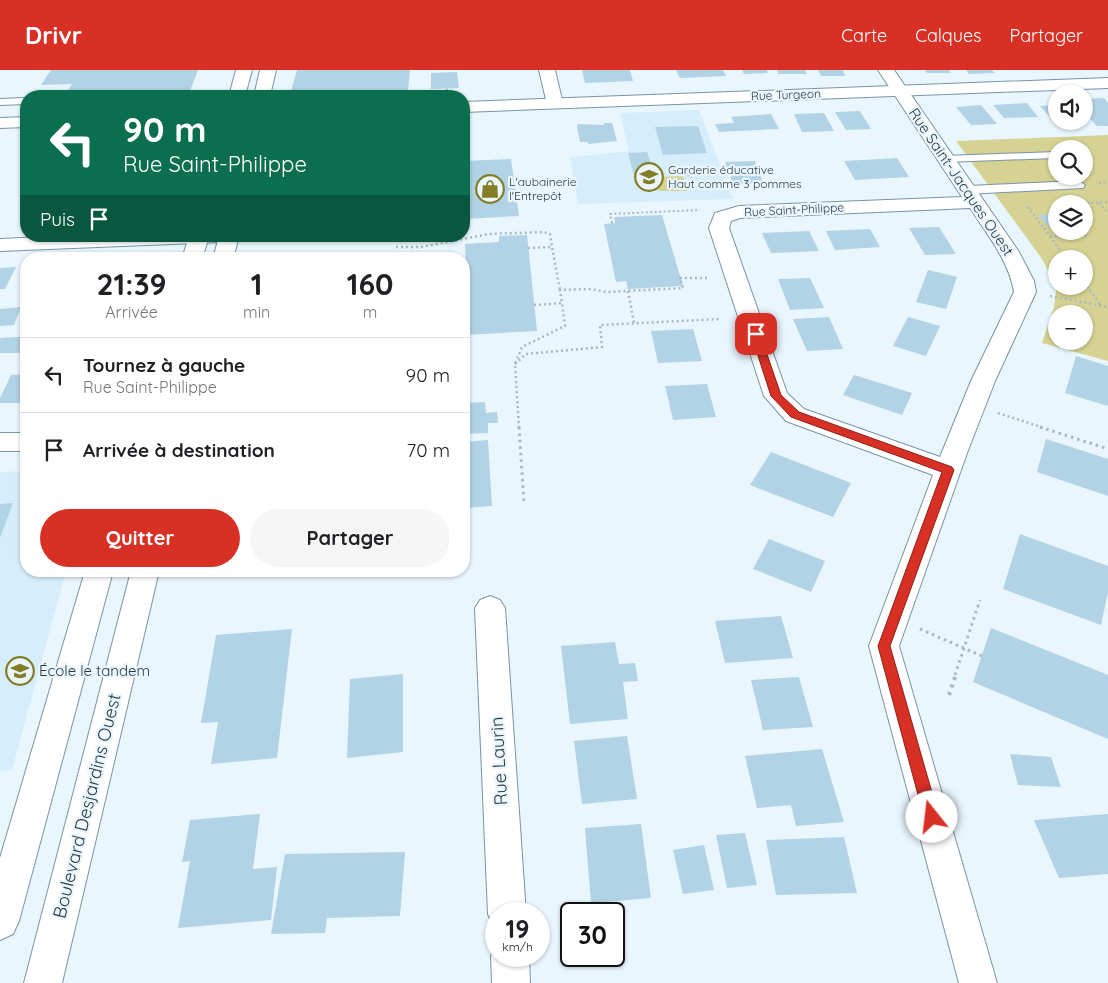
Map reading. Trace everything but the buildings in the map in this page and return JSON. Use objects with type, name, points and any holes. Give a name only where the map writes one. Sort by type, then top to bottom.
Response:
[{"type":"street","points":[[239,90],[244,70]]},
{"type":"street","points":[[263,90],[268,70]]},
{"type":"street","points":[[547,70],[555,104]]},
{"type":"street","name":"Rue Saint-Jacques Ouest","points":[[886,70],[1009,252],[1023,281],[1025,292]]},
{"type":"street","name":"Rue Turgeon","points":[[470,107],[1108,83]]},
{"type":"street","points":[[0,123],[20,122]]},
{"type":"street","name":"Rue Saint-Philippe","points":[[722,217],[739,212],[971,196]]},
{"type":"street","points":[[722,217],[719,228],[734,277],[751,318],[776,396],[795,415],[948,470]]},
{"type":"street","points":[[0,245],[74,242]]},
{"type":"street","points":[[978,983],[884,646],[948,470],[983,381],[1025,292]]},
{"type":"street","points":[[0,442],[20,442]]},
{"type":"street","points":[[0,921],[97,577]]},
{"type":"street","name":"Boulevard Desjardins Ouest","points":[[43,983],[144,577]]},
{"type":"street","name":"Rue Laurin","points":[[490,608],[506,902]]},
{"type":"street","points":[[510,967],[511,983]]},
{"type":"lane","points":[[0,102],[20,101]]},
{"type":"lane","points":[[945,159],[1048,155]]},
{"type":"lane","points":[[971,196],[1079,185]]},
{"type":"path","points":[[1093,202],[1108,202]]},
{"type":"path","points":[[1099,202],[1108,214]]},
{"type":"path","points":[[1027,206],[1048,235]]},
{"type":"path","points":[[612,223],[610,214],[700,210],[722,217]]},
{"type":"path","points":[[470,237],[488,234],[544,232],[550,234],[565,326],[522,347],[515,364],[524,503]]},
{"type":"path","points":[[396,248],[421,247],[447,242]]},
{"type":"path","points":[[528,248],[552,247]]},
{"type":"path","points":[[560,290],[590,289],[607,292],[683,288],[680,278],[734,277]]},
{"type":"path","points":[[628,291],[634,323]]},
{"type":"path","points":[[1025,292],[1108,307]]},
{"type":"path","points":[[1093,295],[1100,305]]},
{"type":"path","points":[[534,305],[562,302]]},
{"type":"path","points":[[515,364],[526,354],[602,347],[600,325],[751,318]]},
{"type":"path","points":[[974,405],[1108,449]]},
{"type":"path","points":[[949,695],[980,600]]},
{"type":"path","points":[[894,618],[982,656]]},
{"type":"shaded area","name":"Garderie éducative Haut comme 3 pommes","points":[[699,110],[733,199],[578,204],[570,157],[629,151],[620,113]]},
{"type":"shaded area","points":[[1108,135],[1108,361],[1068,350],[1093,350],[1093,305],[1054,305],[1055,295],[1093,295],[1093,250],[1048,250],[1048,270],[1042,259],[956,141]]},
{"type":"shaded area","points":[[683,176],[688,191],[659,191],[654,177]]},
{"type":"shaded area","points":[[1048,325],[1048,345],[1042,343]]},
{"type":"shaded area","name":"École le tandem","points":[[20,471],[20,577],[64,577],[12,770],[0,771],[0,472]]},
{"type":"place","name":"Garderie éducative Haut comme 3 pommes","points":[[649,177]]},
{"type":"place","name":"L'aubainerie l'Entrepôt","points":[[490,189]]},
{"type":"place","name":"École le tandem","points":[[20,671]]},
{"type":"route","points":[[756,334],[776,396],[795,415],[948,470],[884,646],[932,817]]}]
